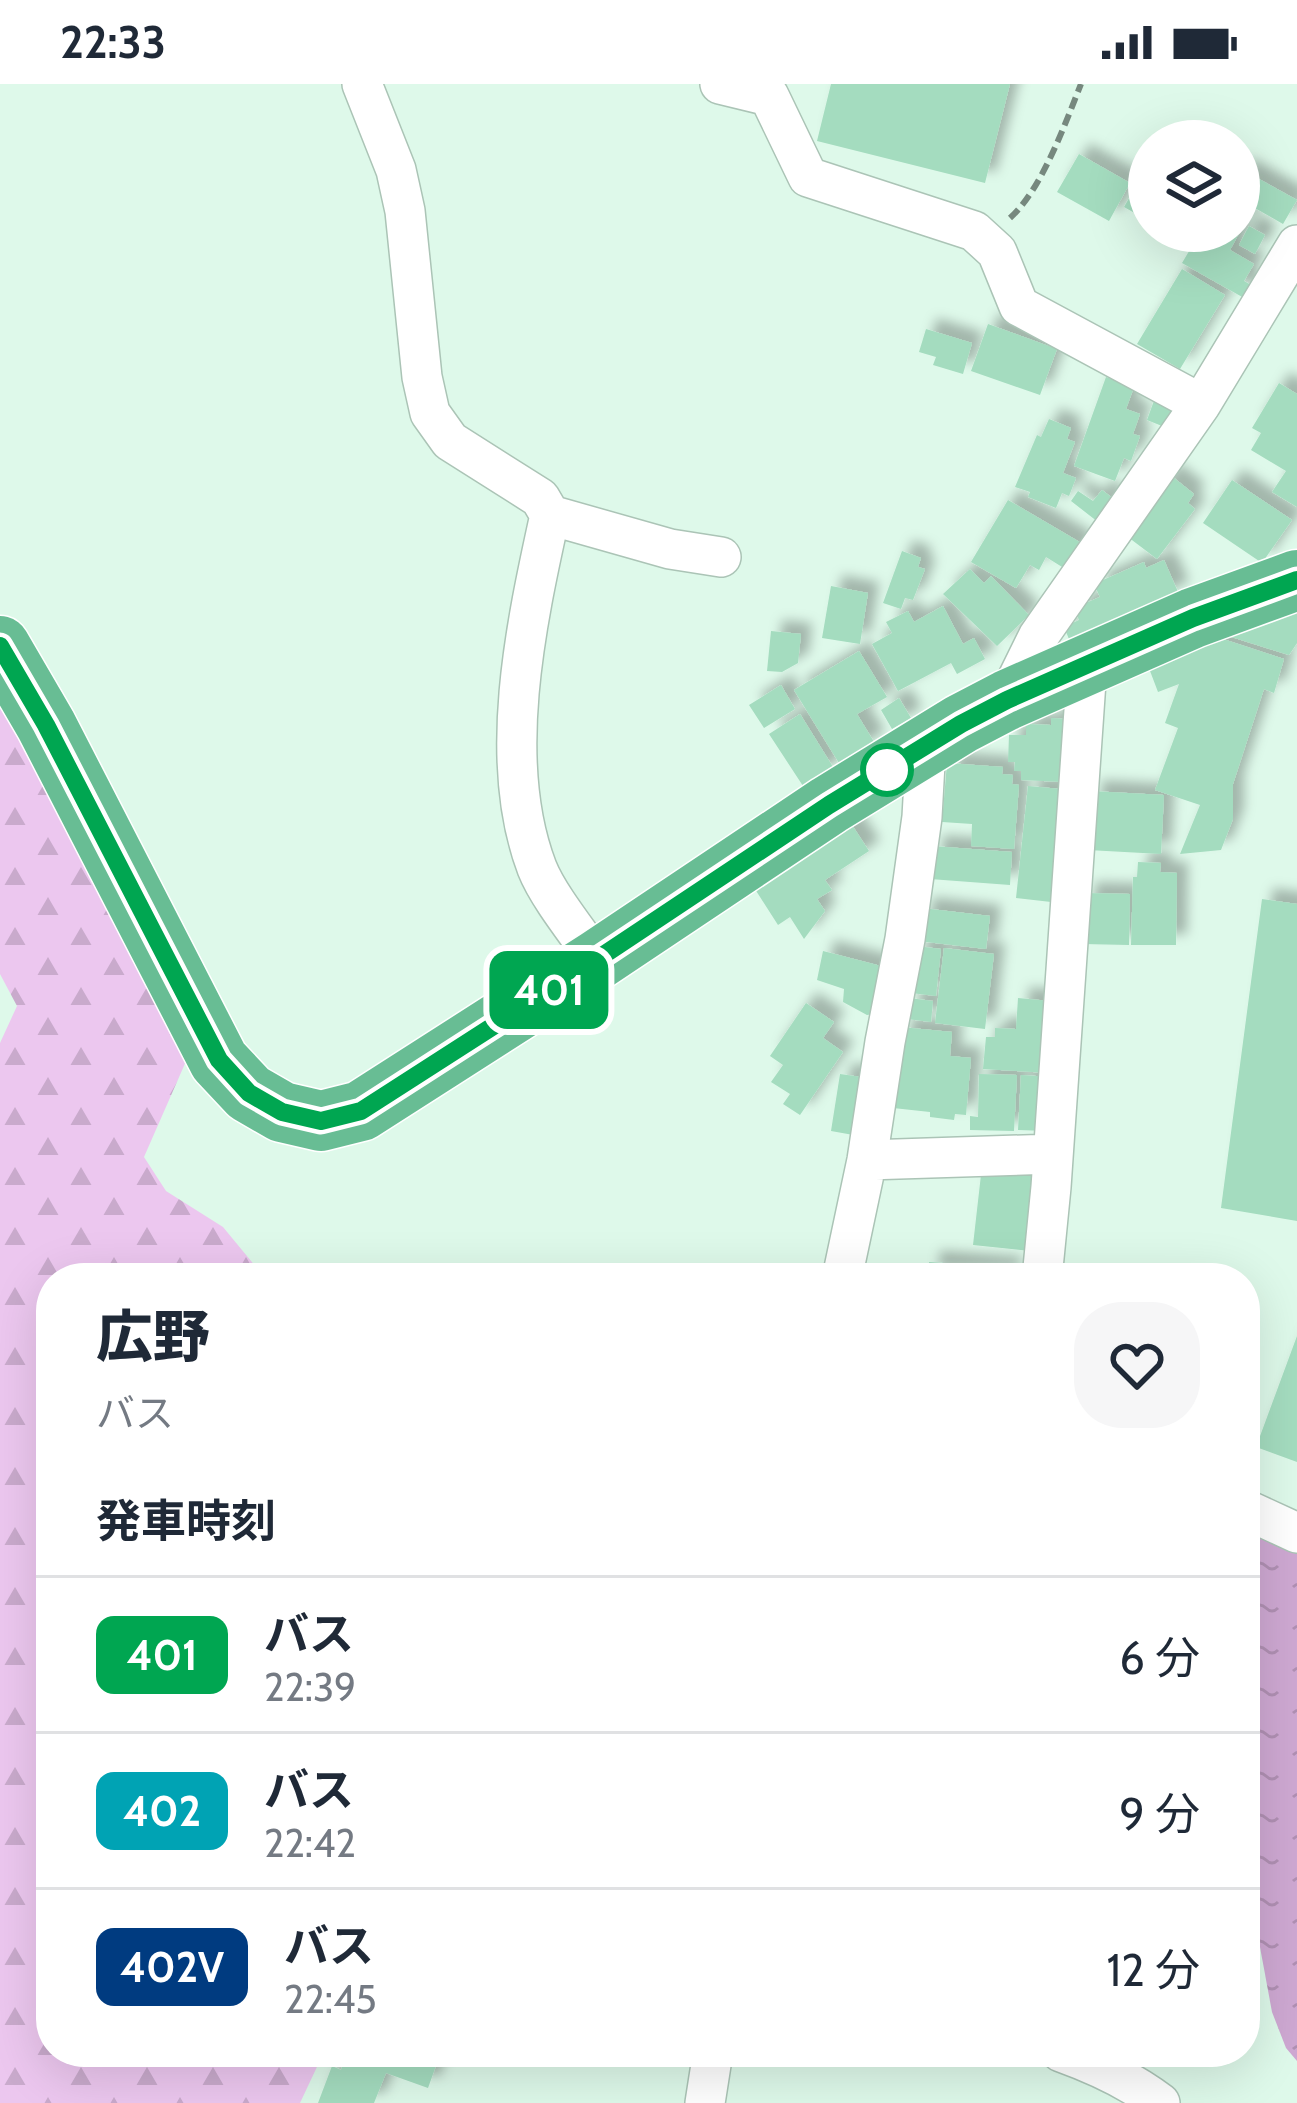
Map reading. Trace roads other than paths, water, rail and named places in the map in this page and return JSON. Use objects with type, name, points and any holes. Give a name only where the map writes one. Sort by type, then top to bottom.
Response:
[{"type":"highway","points":[[0,646],[46,725],[219,1060],[249,1093],[282,1112],[321,1121],[361,1111],[961,724],[1193,618],[1297,580]]},
{"type":"street","points":[[362,84],[396,170],[405,211],[430,413],[450,441],[540,498],[550,515],[516,722],[522,821],[539,873],[596,960]]},
{"type":"street","points":[[720,84],[769,96],[808,177],[974,231],[997,252],[1019,306],[1202,404]]},
{"type":"street","points":[[1007,700],[1058,606],[1202,404],[1297,245]]},
{"type":"street","points":[[550,515],[670,549],[721,557]]},
{"type":"street","points":[[1043,1263],[1088,667]]},
{"type":"street","points":[[845,1263],[905,939],[922,817],[926,746]]},
{"type":"street","points":[[867,1160],[1053,1154]]},
{"type":"street","points":[[1260,1516],[1297,1533]]},
{"type":"street","points":[[705,2103],[711,2067]]},
{"type":"street","points":[[1101,2067],[1160,2103]]},
{"type":"water","points":[[1260,1531],[1297,1548],[1297,2061],[1286,2048],[1272,2012],[1260,1947]]}]
